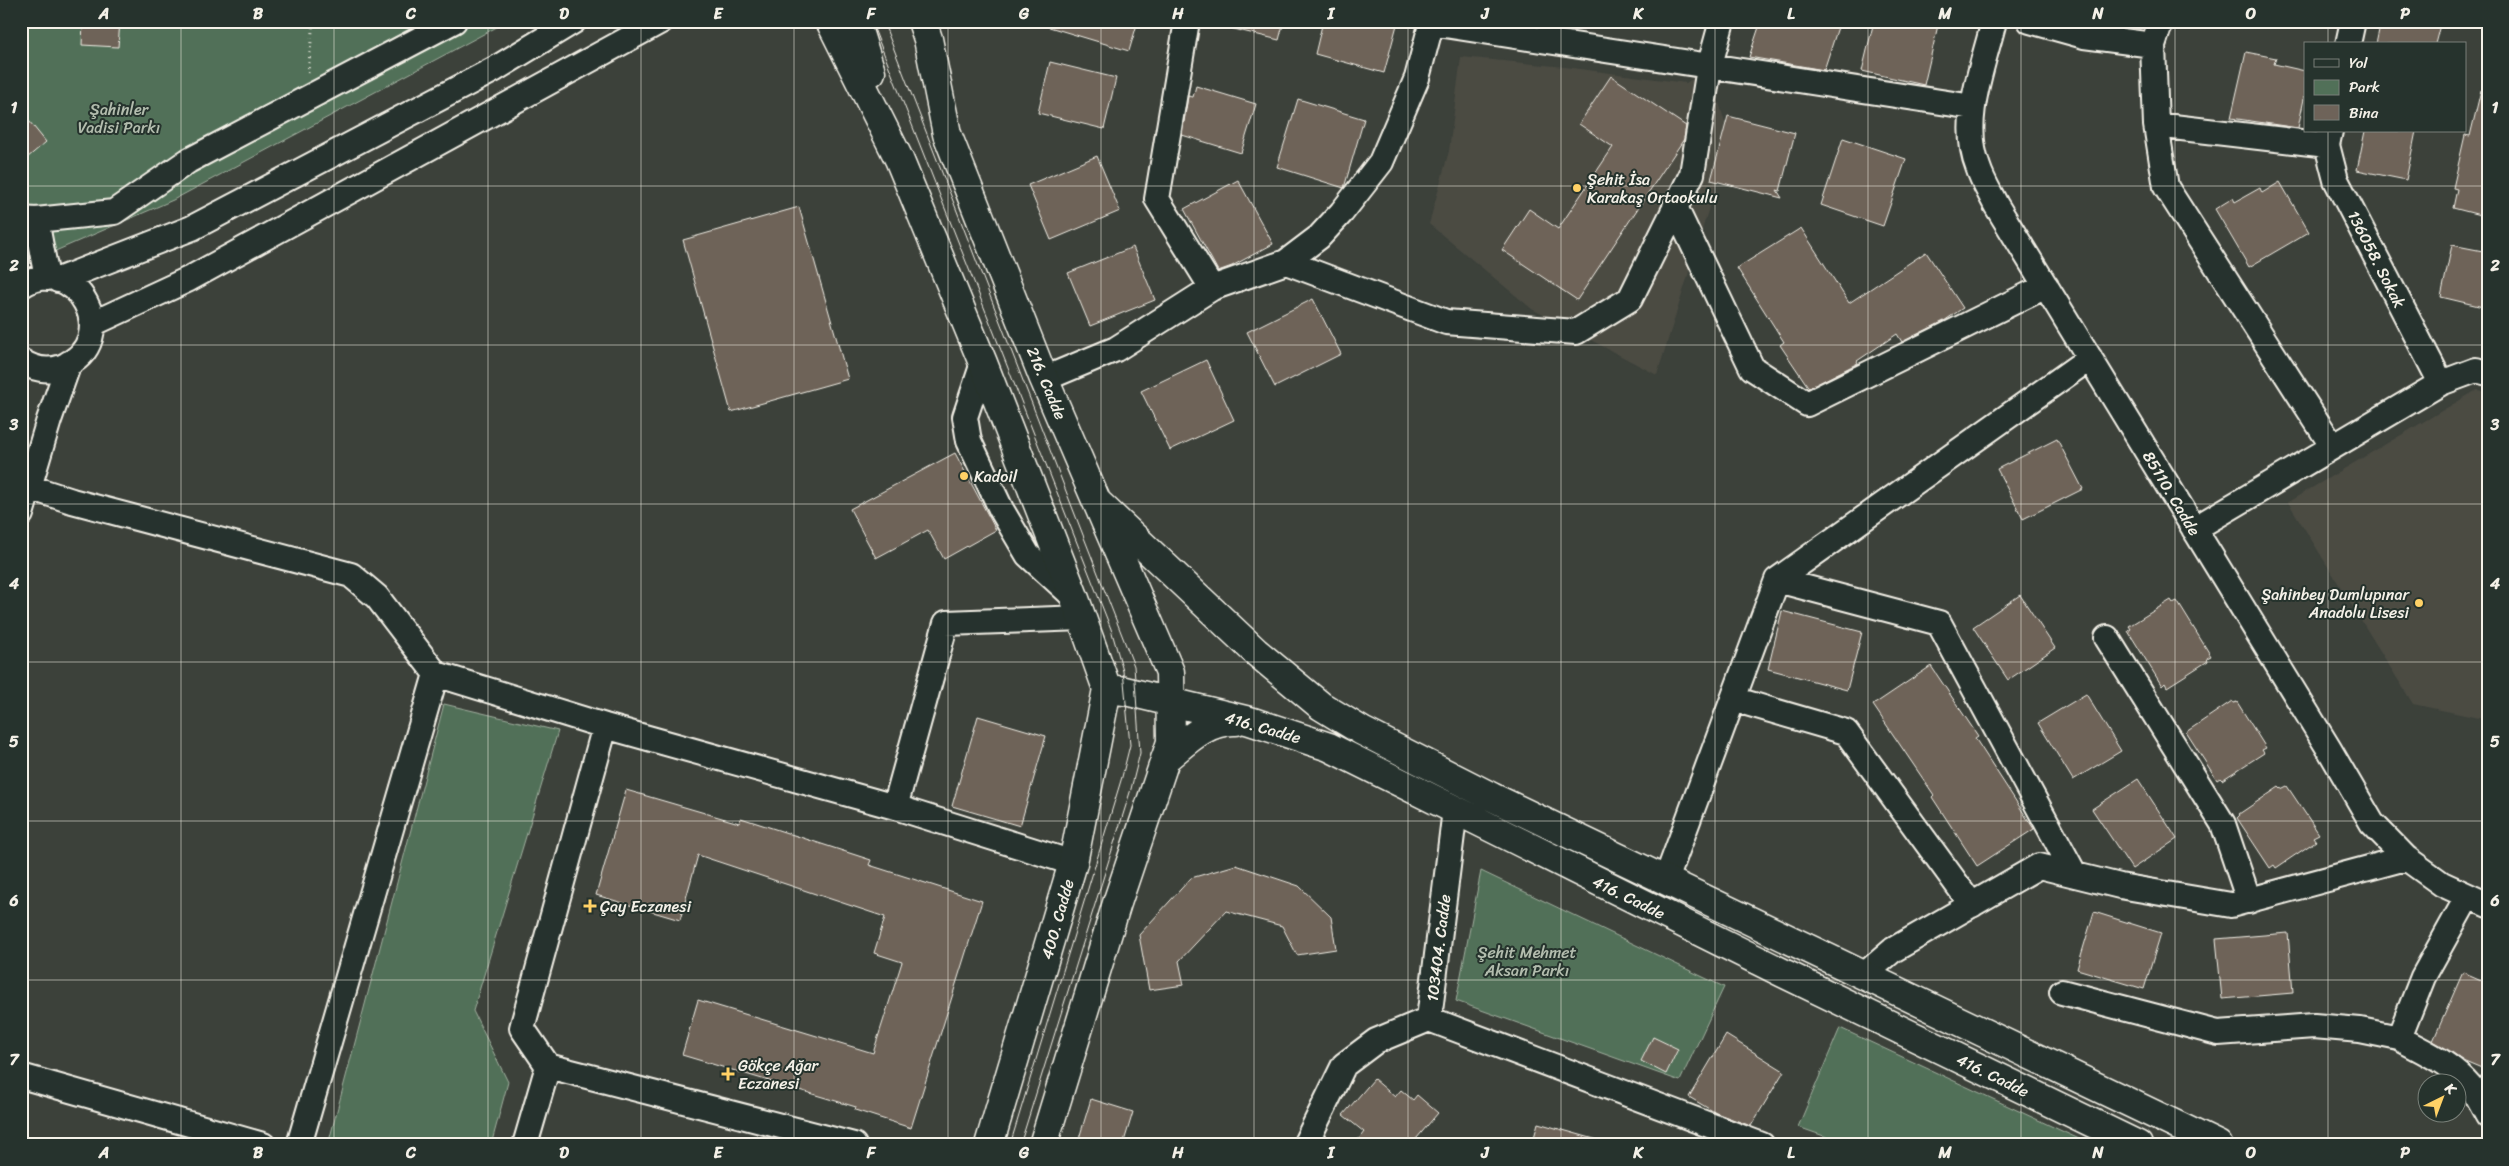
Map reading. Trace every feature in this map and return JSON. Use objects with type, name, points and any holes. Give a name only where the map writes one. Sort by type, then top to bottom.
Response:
[{"type":"main road","points":[[830,21],[899,159]]},
{"type":"main road","points":[[854,21],[899,159],[983,364],[1107,689]]},
{"type":"main road","points":[[902,21],[914,59],[947,134]]},
{"type":"main road","name":"216. Cadde","points":[[922,21],[928,39],[947,134],[1044,379],[1170,672],[1171,704],[1168,750]]},
{"type":"main road","points":[[1098,503],[1223,622],[1321,706],[1362,731],[1666,880],[2218,1145]]},
{"type":"main road","name":"416. Cadde","points":[[1107,689],[1125,691],[1171,704],[1250,721],[1329,747],[1783,973],[2138,1145]]},
{"type":"main road","name":"400. Cadde","points":[[989,1145],[1073,863],[1107,689]]},
{"type":"main road","points":[[1043,1145],[1117,903],[1168,750],[1210,724],[1224,720],[1250,721]]},
{"type":"street","points":[[53,279],[29,219],[114,212],[188,161],[454,21]]},
{"type":"street","points":[[21,286],[35,280],[53,279],[192,228],[495,69],[574,21]]},
{"type":"street","points":[[92,324],[189,279],[661,21]]},
{"type":"street","points":[[1187,21],[1157,199],[1212,288]]},
{"type":"street","points":[[1286,262],[1446,322],[1576,332],[1630,299],[1692,174],[1709,68],[1722,21]]},
{"type":"street","name":"85110. Cadde","points":[[1994,21],[1973,107],[1971,131],[1977,166],[1996,205],[2372,824],[2406,858],[2442,884],[2478,901]]},
{"type":"street","points":[[2030,21],[2084,36],[2153,45]]},
{"type":"street","points":[[2161,21],[2153,45],[2156,124],[2166,187],[2333,448]]},
{"type":"street","points":[[2348,42],[2353,21]]},
{"type":"street","points":[[1044,379],[1116,349],[1212,288],[1286,262],[1319,237],[1342,212],[1381,162],[1416,78],[1432,22],[1709,68],[1973,107]]},
{"type":"street","points":[[2156,124],[2328,138]]},
{"type":"street","name":"136058. Sokak","points":[[2328,138],[2336,180],[2441,383]]},
{"type":"street","points":[[1676,207],[1752,368],[1807,404],[2046,286]]},
{"type":"street","points":[[21,361],[35,368],[47,370],[69,363],[86,347],[92,324],[91,312],[82,296],[70,284],[53,279]]},
{"type":"street","points":[[1666,880],[1777,580],[2090,358]]},
{"type":"street","points":[[21,514],[49,420],[69,363]]},
{"type":"street","points":[[983,364],[965,417],[969,441],[1001,509],[1028,556],[1078,609]]},
{"type":"street","points":[[2194,529],[2441,383],[2476,370],[2488,373]]},
{"type":"street","points":[[29,487],[72,501],[351,575],[376,596],[436,674],[605,726],[896,807],[1073,863]]},
{"type":"street","points":[[1777,580],[1939,623],[2075,874]]},
{"type":"street","points":[[896,807],[946,623],[1078,609]]},
{"type":"street","points":[[2106,638],[2223,824],[2249,901]]},
{"type":"street","points":[[299,1145],[436,674]]},
{"type":"street","points":[[1733,699],[1846,732],[1972,905]]},
{"type":"street","points":[[605,726],[522,1028],[548,1066],[854,1145]]},
{"type":"street","name":"103404. Cadde","points":[[1304,1145],[1344,1065],[1376,1041],[1429,1019],[1455,810]]},
{"type":"street","points":[[1864,975],[1893,950],[2039,866],[2120,886],[2231,905],[2406,858]]},
{"type":"street","points":[[2399,1038],[2423,977],[2478,901]]},
{"type":"street","points":[[2062,992],[2218,1033],[2314,1026],[2360,1030],[2399,1038],[2445,1063],[2457,1072],[2471,1086],[2488,1116]]},
{"type":"street","points":[[1429,1019],[1762,1145]]},
{"type":"street","points":[[525,1145],[548,1066]]},
{"type":"street","points":[[21,1076],[263,1145]]},
{"type":"path","points":[[306,100],[313,21]]},
{"type":"shaded area","name":"Şehit İsa Karakaş Ortaokulu","points":[[1461,57],[1565,67],[1686,83],[1709,68],[1730,140],[1657,375],[1532,309],[1429,224],[1449,151]]},
{"type":"shaded area","name":"Şahinbey Dumlupınar Anadolu Lisesi","points":[[2477,390],[2488,392],[2488,720],[2413,704],[2288,502]]},
{"type":"green space","name":"Şahinler Vadisi Parkı","points":[[21,21],[508,21],[173,200],[37,259],[21,257]]},
{"type":"green space","points":[[444,704],[558,731],[473,1011],[508,1082],[491,1145],[328,1145]]},
{"type":"green space","name":"Şehit Mehmet Aksan Parkı","points":[[1481,871],[1724,987],[1680,1081],[1456,1001]]},
{"type":"green space","points":[[1840,1028],[2092,1145],[1850,1145],[1798,1127]]},
{"type":"building","points":[[83,21],[120,21],[118,47],[82,45]]},
{"type":"building","points":[[1047,21],[1138,21],[1129,51],[1046,26]]},
{"type":"building","points":[[1231,21],[1284,21],[1279,40],[1230,28]]},
{"type":"building","points":[[1323,21],[1398,21],[1384,73],[1315,54]]},
{"type":"building","points":[[1761,21],[1840,21],[1824,70],[1749,57]]},
{"type":"building","points":[[1874,21],[1939,21],[1924,85],[1862,71]]},
{"type":"building","points":[[2381,21],[2441,21],[2436,42],[2376,42]]},
{"type":"building","points":[[2246,52],[2276,58],[2274,64],[2304,71],[2304,99],[2298,128],[2231,118]]},
{"type":"building","points":[[1050,62],[1116,78],[1104,129],[1038,113]]},
{"type":"building","points":[[1611,76],[1686,126],[1684,139],[1577,300],[1502,250],[1529,209],[1558,229],[1613,147],[1579,124]]},
{"type":"building","points":[[1196,86],[1256,104],[1241,153],[1182,135],[1188,96],[1193,97]]},
{"type":"building","points":[[2481,90],[2488,91],[2488,217],[2453,208],[2457,189],[2453,188],[2465,135],[2470,136]]},
{"type":"building","points":[[1298,99],[1364,119],[1344,188],[1277,167]]},
{"type":"building","points":[[21,111],[46,142],[21,163]]},
{"type":"building","points":[[1728,116],[1795,133],[1780,191],[1777,190],[1782,198],[1711,180]]},
{"type":"building","points":[[2365,132],[2416,132],[2406,180],[2357,170]]},
{"type":"building","points":[[1843,138],[1906,159],[1883,226],[1821,205]]},
{"type":"building","points":[[1097,156],[1120,211],[1051,240],[1028,185]]},
{"type":"building","points":[[1238,180],[1273,244],[1232,266],[1218,271],[1184,209]]},
{"type":"building","points":[[2280,182],[2309,232],[2249,267],[2215,209],[2233,198],[2235,202],[2260,188],[2262,193]]},
{"type":"building","points":[[799,207],[848,379],[731,412],[683,240]]},
{"type":"building","points":[[1801,228],[1849,303],[1926,252],[1963,308],[1944,321],[1902,342],[1897,334],[1857,361],[1858,363],[1809,388],[1780,345],[1784,342],[1737,268]]},
{"type":"building","points":[[2452,245],[2488,252],[2488,284],[2483,307],[2441,297]]},
{"type":"building","points":[[1133,247],[1155,300],[1090,326],[1068,273]]},
{"type":"building","points":[[1313,299],[1341,354],[1275,387],[1247,332]]},
{"type":"building","points":[[1206,360],[1234,420],[1170,450],[1141,391]]},
{"type":"building","points":[[2057,439],[2083,489],[2023,519],[1997,469]]},
{"type":"building","points":[[955,453],[996,530],[944,559],[928,530],[876,558],[850,509]]},
{"type":"building","points":[[2020,595],[2055,648],[2008,680],[1973,627]]},
{"type":"building","points":[[2171,600],[2173,603],[2177,601],[2211,656],[2207,658],[2208,661],[2167,687],[2165,683],[2162,686],[2128,631],[2131,629],[2129,626]]},
{"type":"building","points":[[1782,611],[1862,632],[1847,690],[1768,669]]},
{"type":"building","points":[[1931,666],[1978,736],[1975,738],[2034,829],[1977,866],[1932,797],[1934,795],[1873,705]]},
{"type":"building","points":[[2086,694],[2121,751],[2073,780],[2038,723]]},
{"type":"building","points":[[2232,701],[2233,703],[2237,702],[2266,748],[2262,750],[2264,753],[2222,780],[2220,778],[2217,780],[2186,732]]},
{"type":"building","points":[[978,716],[1046,736],[1020,826],[952,806]]},
{"type":"building","points":[[2138,779],[2177,839],[2132,869],[2092,809]]},
{"type":"building","points":[[2287,786],[2319,834],[2313,837],[2316,841],[2276,868],[2274,865],[2270,868],[2237,818],[2239,814],[2279,787],[2281,789]]},
{"type":"building","points":[[626,790],[739,823],[741,818],[871,860],[869,865],[982,901],[911,1128],[855,1110],[856,1107],[682,1055],[698,1000],[873,1053],[902,962],[874,953],[885,917],[698,855],[680,920],[596,895]]},
{"type":"building","points":[[1236,865],[1299,886],[1331,917],[1336,949],[1297,955],[1282,926],[1226,911],[1179,961],[1184,985],[1149,990],[1139,935],[1191,878]]},
{"type":"building","points":[[2094,912],[2161,933],[2144,989],[2077,969]]},
{"type":"building","points":[[2288,933],[2293,993],[2222,999],[2216,939]]},
{"type":"building","points":[[2463,972],[2488,983],[2488,1060],[2484,1069],[2465,1061],[2433,1041]]},
{"type":"building","points":[[1726,1035],[1784,1071],[1751,1126],[1716,1113],[1689,1097]]},
{"type":"building","points":[[1653,1037],[1678,1049],[1666,1074],[1641,1061]]},
{"type":"building","points":[[1374,1079],[1395,1097],[1401,1090],[1413,1100],[1417,1095],[1438,1113],[1411,1145],[1354,1145],[1364,1132],[1343,1115]]},
{"type":"building","points":[[1091,1099],[1133,1112],[1123,1145],[1077,1145]]},
{"type":"building","points":[[1538,1123],[1598,1140],[1598,1145],[1532,1145]]},
{"type":"tram line","points":[[871,21],[1111,629],[1123,671],[1130,745],[1122,777],[1010,1145]]},
{"type":"tram line","points":[[883,21],[1134,666],[1140,753],[1131,789],[1020,1145]]},
{"type":"place","name":"Şehit İsa Karakaş Ortaokulu","points":[[1577,188]]},
{"type":"place","name":"Kadoil","points":[[964,476]]},
{"type":"place","name":"Şahinbey Dumlupınar Anadolu Lisesi","points":[[2419,603]]},
{"type":"place","name":"Çay Eczanesi","points":[[590,906]]},
{"type":"place","name":"Gökçe Ağar Eczanesi","points":[[728,1074]]}]
